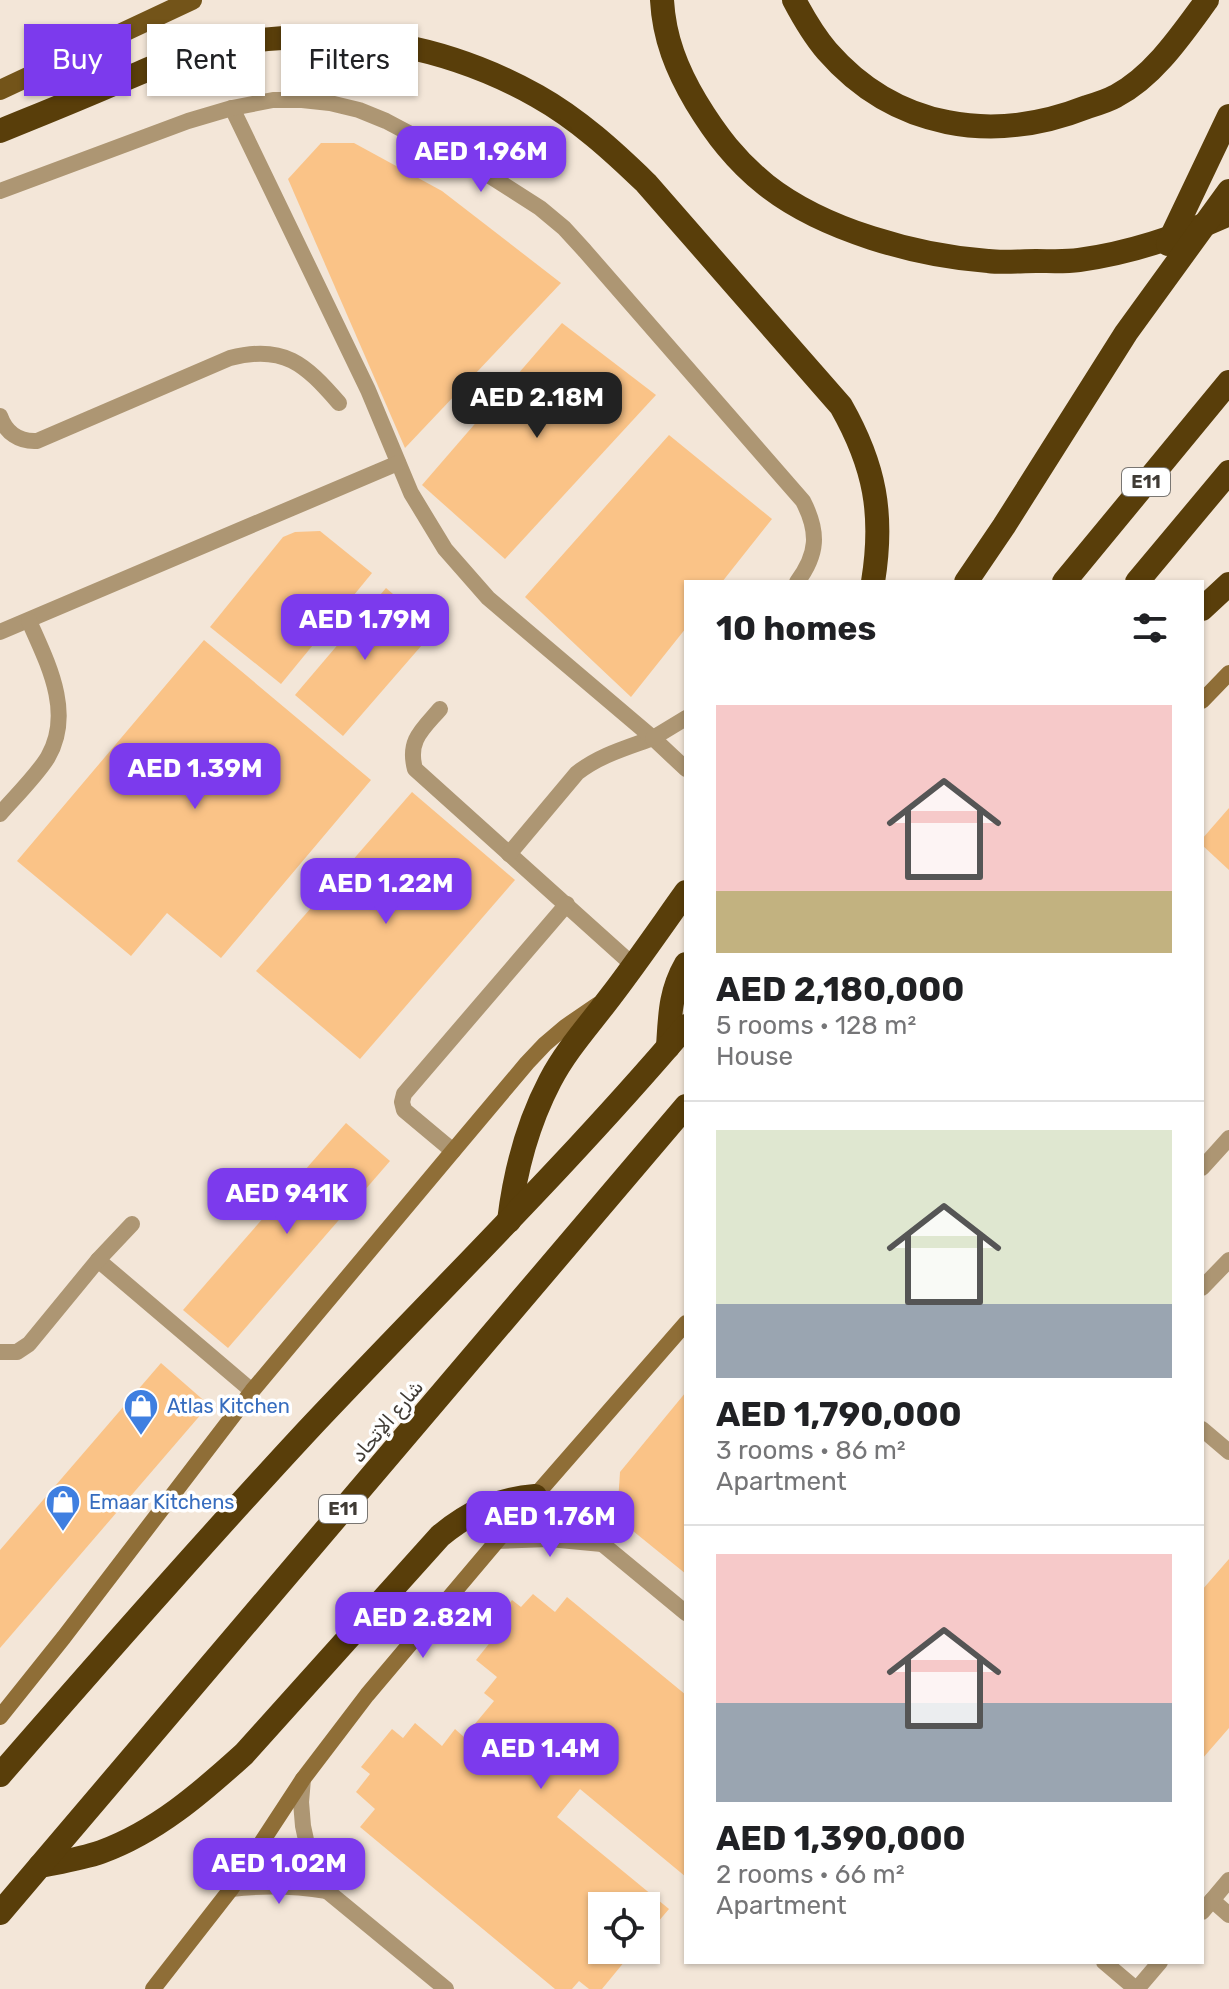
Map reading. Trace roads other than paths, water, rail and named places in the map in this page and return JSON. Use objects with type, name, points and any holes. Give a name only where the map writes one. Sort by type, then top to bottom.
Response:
[{"type":"highway","points":[[662,0],[670,49],[685,83],[722,143],[768,186],[804,210],[848,229],[904,247],[951,257],[990,262],[1076,261],[1165,240],[1229,214]]},
{"type":"highway","points":[[794,0],[826,50],[856,79],[892,104],[934,120],[975,127],[1021,126],[1063,117],[1117,96],[1153,69],[1207,0]]},
{"type":"highway","points":[[0,131],[181,56],[226,45],[318,36],[411,47],[470,65],[539,97],[613,151],[646,183],[841,406],[856,433],[875,491],[878,554],[873,580]]},
{"type":"highway","points":[[1126,333],[1229,116]]},
{"type":"highway","points":[[967,580],[1126,333],[1229,191]]},
{"type":"highway","name":"E11","points":[[1066,580],[1229,382]]},
{"type":"highway","points":[[1139,580],[1229,472]]},
{"type":"highway","points":[[1204,607],[1229,584]]},
{"type":"highway","points":[[509,1221],[518,1163],[551,1078],[684,895]]},
{"type":"highway","points":[[668,1047],[672,998],[684,968]]},
{"type":"highway","points":[[0,1775],[141,1613],[306,1433],[509,1221],[684,1028]]},
{"type":"highway","name":"شارع الإتحاد","points":[[0,1913],[684,1108]]},
{"type":"highway","points":[[40,1866],[98,1853],[120,1844],[177,1810],[212,1784],[244,1754],[440,1536],[475,1511],[495,1503],[535,1496]]},
{"type":"main road","points":[[0,90],[192,0]]},
{"type":"street","points":[[0,191],[188,121],[273,100],[330,103],[386,121],[490,176],[540,208],[585,251],[803,501],[812,518],[815,537],[813,556],[798,580]]},
{"type":"street","points":[[232,108],[368,390],[411,493],[445,549],[488,598],[684,767]]},
{"type":"street","points":[[0,416],[10,433],[20,439],[37,441],[230,358],[260,353],[291,359],[305,367],[339,403]]},
{"type":"street","points":[[0,632],[398,463]]},
{"type":"street","points":[[0,814],[48,758],[57,736],[59,712],[56,689],[29,621]]},
{"type":"street","points":[[1204,699],[1229,673]]},
{"type":"street","points":[[440,709],[413,744],[411,756],[415,769],[634,966]]},
{"type":"street","points":[[509,854],[577,773],[589,763],[653,738],[684,719]]},
{"type":"street","points":[[453,1151],[404,1110],[404,1094],[567,904]]},
{"type":"street","points":[[0,1717],[252,1391],[527,1063],[565,1027],[609,998]]},
{"type":"street","points":[[1204,1166],[1229,1138]]},
{"type":"street","points":[[0,1352],[17,1352],[29,1344],[132,1224]]},
{"type":"street","points":[[98,1260],[252,1391]]},
{"type":"street","points":[[1204,1286],[1229,1260]]},
{"type":"street","points":[[153,1989],[231,1889],[303,1779],[367,1695],[684,1325]]},
{"type":"street","points":[[1204,1431],[1229,1452]]},
{"type":"street","points":[[535,1496],[562,1511],[684,1611]]},
{"type":"street","points":[[496,1541],[549,1539],[604,1544]]},
{"type":"street","points":[[303,1779],[301,1802],[305,1837],[327,1891],[446,1989]]},
{"type":"street","points":[[1229,1880],[1207,1906],[1229,1915]]},
{"type":"street","points":[[231,1889],[280,1886],[327,1891]]},
{"type":"street","points":[[1106,1964],[1137,1989],[1158,1964]]},
{"type":"place","name":"Atlas Kitchen","points":[[141,1437]]},
{"type":"place","name":"Emaar Kitchens","points":[[63,1533]]}]
